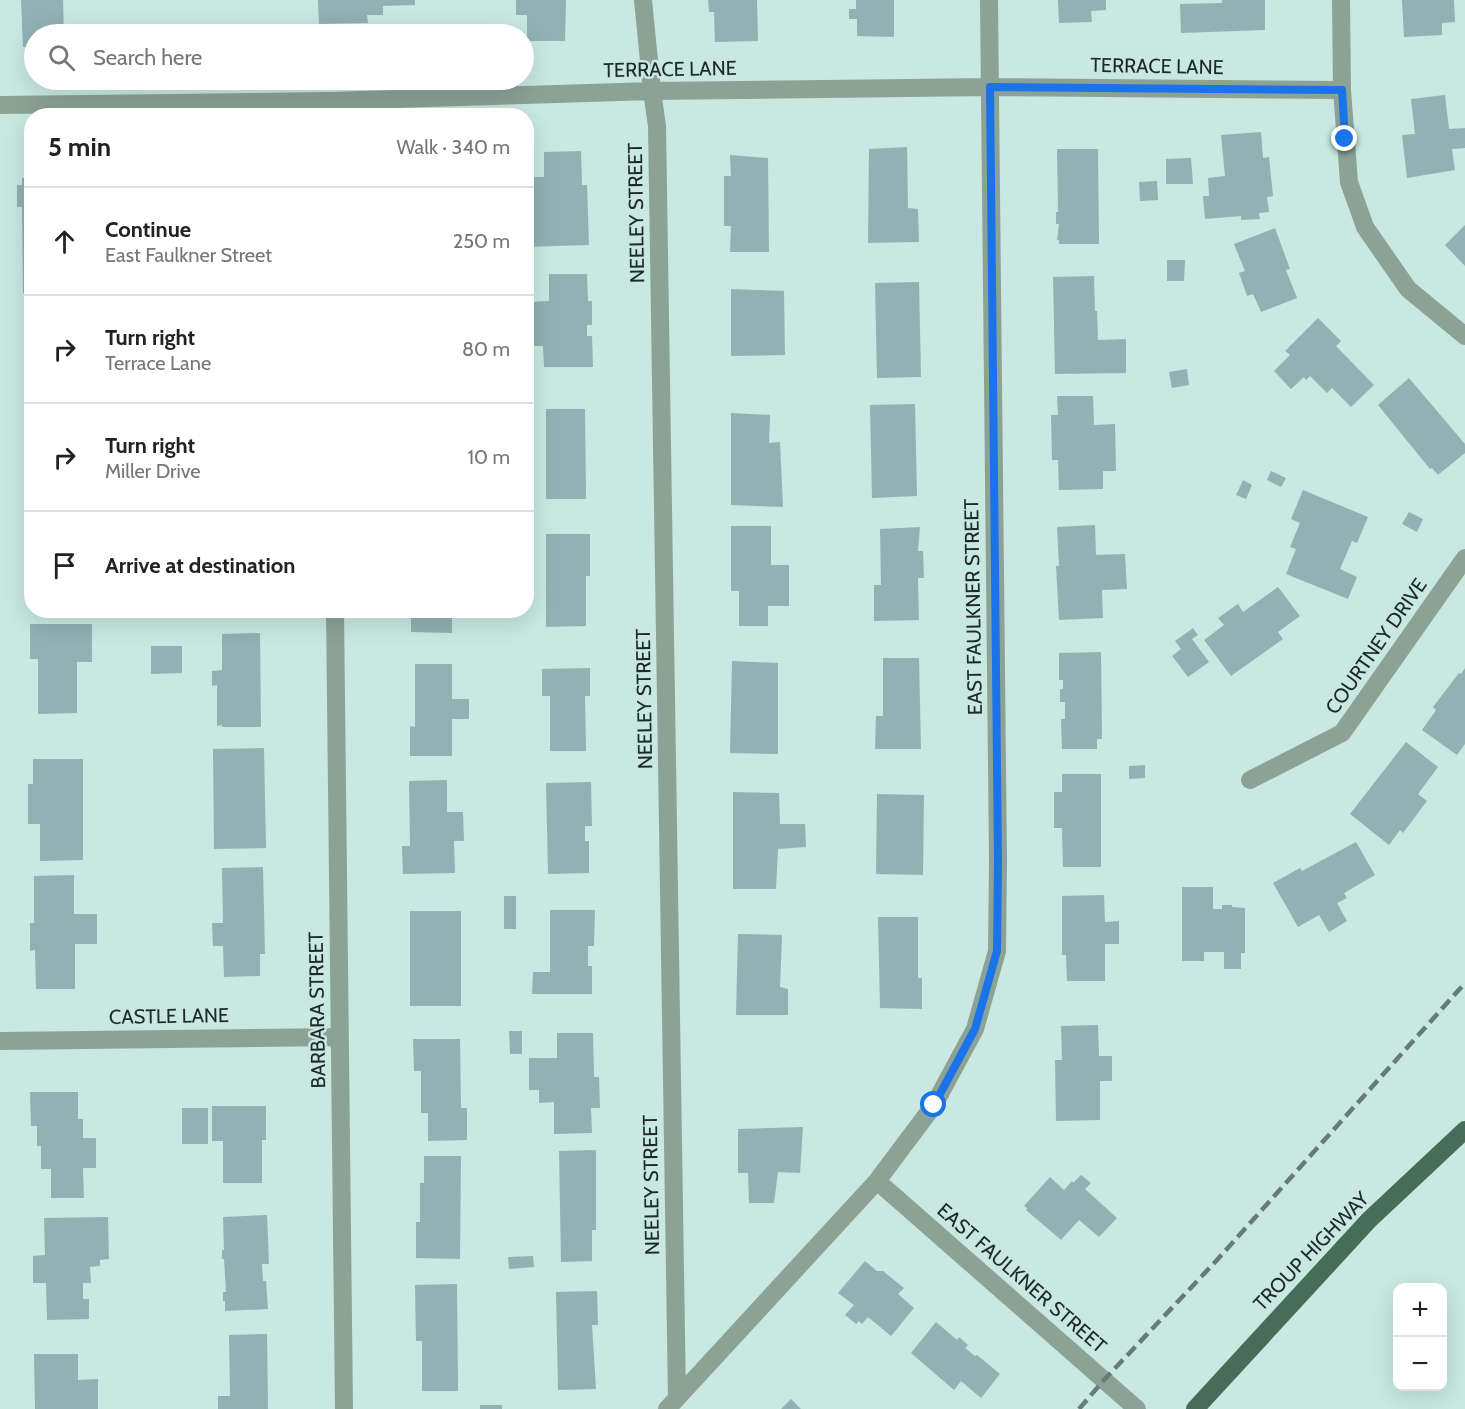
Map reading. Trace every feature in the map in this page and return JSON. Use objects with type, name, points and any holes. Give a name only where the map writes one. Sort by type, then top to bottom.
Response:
[{"type":"main road","name":"TROUP HIGHWAY","points":[[1195,1409],[1369,1220],[1465,1131]]},
{"type":"street","name":"NEELEY STREET","points":[[643,0],[657,126],[672,1404]]},
{"type":"street","name":"EAST FAULKNER STREET","points":[[672,1404],[877,1181],[934,1105],[975,1029],[997,951],[989,0]]},
{"type":"street","points":[[1341,0],[1342,90],[1349,182],[1365,227],[1408,289],[1465,336]]},
{"type":"street","name":"TERRACE LANE","points":[[0,105],[331,108],[652,91],[990,87],[1342,90]]},
{"type":"street","name":"COURTNEY DRIVE","points":[[1250,780],[1342,733],[1465,558]]},
{"type":"street","name":"BARBARA STREET","points":[[335,618],[344,1409]]},
{"type":"street","name":"CASTLE LANE","points":[[0,1041],[339,1037]]},
{"type":"street","name":"EAST FAULKNER STREET","points":[[877,1181],[1137,1409]]},
{"type":"building","points":[[21,0],[63,0],[64,24],[24,24],[23,47]]},
{"type":"building","points":[[318,0],[415,0],[415,5],[383,6],[383,15],[367,15],[368,23],[319,24]]},
{"type":"building","points":[[516,0],[566,0],[565,41],[534,41],[534,24],[527,24],[527,15],[516,15]]},
{"type":"building","points":[[708,0],[757,0],[758,41],[715,42],[714,12],[709,12]]},
{"type":"building","points":[[856,0],[894,0],[894,37],[857,36],[857,19],[849,19],[849,9],[856,9]]},
{"type":"building","points":[[1058,0],[1106,0],[1106,10],[1091,11],[1092,22],[1059,23]]},
{"type":"building","points":[[1222,0],[1265,0],[1265,30],[1181,33],[1180,4],[1222,3]]},
{"type":"building","points":[[1402,0],[1454,0],[1455,22],[1442,23],[1442,35],[1404,37]]},
{"type":"building","points":[[1445,95],[1449,129],[1465,128],[1465,148],[1452,149],[1455,170],[1407,178],[1402,135],[1415,134],[1411,99]]},
{"type":"building","points":[[1261,132],[1263,158],[1269,157],[1273,196],[1267,197],[1269,212],[1259,213],[1260,219],[1241,220],[1241,216],[1205,219],[1203,196],[1209,196],[1208,178],[1225,176],[1221,135]]},
{"type":"building","points":[[907,147],[908,208],[918,209],[919,242],[868,243],[869,149]]},
{"type":"building","points":[[1057,149],[1098,149],[1099,244],[1059,244],[1057,240],[1059,224],[1056,224],[1056,212],[1058,212]]},
{"type":"building","points":[[581,151],[582,185],[587,185],[589,245],[534,247],[534,177],[544,177],[544,152]]},
{"type":"building","points":[[730,155],[768,158],[769,252],[730,252],[731,226],[724,226],[724,176],[731,176]]},
{"type":"building","points":[[1191,158],[1193,184],[1166,184],[1166,159]]},
{"type":"building","points":[[22,178],[24,178],[24,293],[22,207],[17,207],[17,185],[22,185]]},
{"type":"building","points":[[1157,181],[1158,200],[1140,201],[1139,182]]},
{"type":"building","points":[[1465,225],[1465,266],[1445,245]]},
{"type":"building","points":[[1275,228],[1290,269],[1286,270],[1297,298],[1261,312],[1253,294],[1247,296],[1239,273],[1245,271],[1234,244]]},
{"type":"building","points":[[1167,260],[1185,260],[1184,281],[1167,281]]},
{"type":"building","points":[[549,274],[587,274],[588,301],[592,301],[592,325],[587,325],[587,336],[592,336],[593,367],[544,367],[543,346],[534,346],[534,302],[549,301]]},
{"type":"building","points":[[1094,276],[1098,340],[1126,339],[1126,373],[1055,374],[1053,277]]},
{"type":"building","points":[[919,282],[921,377],[877,378],[875,283]]},
{"type":"building","points":[[731,289],[784,291],[785,355],[731,356]]},
{"type":"building","points":[[1318,318],[1341,341],[1336,346],[1374,385],[1351,407],[1332,388],[1327,393],[1310,376],[1306,380],[1304,377],[1291,389],[1274,371],[1290,355],[1285,351]]},
{"type":"building","points":[[1187,369],[1189,385],[1172,388],[1169,372]]},
{"type":"building","points":[[1409,378],[1465,444],[1465,453],[1438,475],[1432,468],[1430,469],[1378,405]]},
{"type":"building","points":[[1057,396],[1093,396],[1094,425],[1115,424],[1116,471],[1103,471],[1103,489],[1059,490],[1058,460],[1052,460],[1051,415],[1058,415]]},
{"type":"building","points":[[915,404],[917,496],[872,498],[870,405]]},
{"type":"building","points":[[546,409],[585,409],[586,499],[546,499]]},
{"type":"building","points":[[731,413],[770,415],[769,443],[780,442],[783,507],[731,505]]},
{"type":"building","points":[[1271,471],[1286,478],[1281,487],[1267,480]]},
{"type":"building","points":[[1243,480],[1252,485],[1246,499],[1236,495]]},
{"type":"building","points":[[1303,490],[1368,517],[1357,543],[1352,541],[1340,569],[1357,577],[1348,599],[1286,574],[1296,549],[1290,547],[1300,523],[1291,519]]},
{"type":"building","points":[[1409,512],[1423,519],[1417,532],[1402,524]]},
{"type":"building","points":[[1095,525],[1096,555],[1125,554],[1127,589],[1102,590],[1103,618],[1059,620],[1056,566],[1059,566],[1057,527]]},
{"type":"building","points":[[731,526],[771,526],[771,565],[789,565],[789,606],[768,606],[768,626],[739,626],[739,591],[731,591]]},
{"type":"building","points":[[920,527],[918,551],[923,551],[924,578],[918,578],[919,620],[874,621],[874,585],[881,585],[880,529]]},
{"type":"building","points":[[546,534],[590,534],[590,576],[586,576],[586,626],[546,627]]},
{"type":"building","points":[[1278,587],[1300,616],[1278,632],[1283,639],[1231,676],[1204,640],[1224,625],[1218,618],[1238,604],[1243,612]]},
{"type":"building","points":[[411,618],[452,618],[452,633],[411,632]]},
{"type":"building","points":[[30,624],[92,624],[92,662],[77,662],[77,713],[38,714],[38,659],[30,659]]},
{"type":"building","points":[[1193,628],[1198,635],[1192,639],[1209,662],[1188,677],[1172,656],[1181,649],[1175,641]]},
{"type":"building","points":[[260,633],[261,727],[217,726],[217,685],[212,686],[212,671],[222,670],[222,634]]},
{"type":"building","points":[[151,646],[182,646],[182,673],[151,674]]},
{"type":"building","points":[[1101,652],[1102,739],[1097,739],[1097,749],[1062,749],[1061,719],[1065,719],[1065,702],[1060,702],[1063,680],[1059,680],[1059,653]]},
{"type":"building","points":[[883,658],[919,658],[921,749],[875,749],[876,716],[883,716]]},
{"type":"building","points":[[732,661],[778,663],[778,754],[730,753]]},
{"type":"building","points":[[415,664],[452,664],[452,699],[469,699],[469,719],[452,719],[452,756],[410,756],[410,726],[415,727]]},
{"type":"building","points":[[590,668],[590,696],[585,696],[586,751],[550,751],[550,696],[542,696],[542,669]]},
{"type":"building","points":[[1465,668],[1465,744],[1457,755],[1422,730],[1436,710],[1433,707]]},
{"type":"building","points":[[1406,742],[1438,767],[1418,794],[1427,801],[1403,833],[1400,830],[1389,845],[1350,814]]},
{"type":"building","points":[[264,748],[266,848],[214,849],[213,749]]},
{"type":"building","points":[[33,759],[83,759],[83,860],[40,861],[40,824],[28,824],[28,784],[33,784]]},
{"type":"building","points":[[1145,765],[1145,778],[1129,779],[1129,766]]},
{"type":"building","points":[[1062,774],[1101,774],[1101,867],[1063,867],[1062,828],[1054,828],[1054,792],[1062,792]]},
{"type":"building","points":[[447,780],[447,812],[463,812],[464,841],[454,841],[455,873],[403,874],[402,846],[410,846],[409,781]]},
{"type":"building","points":[[591,782],[592,826],[585,826],[585,841],[589,841],[589,873],[548,874],[546,783]]},
{"type":"building","points":[[733,792],[779,793],[780,824],[805,824],[806,847],[778,849],[776,889],[733,889]]},
{"type":"building","points":[[877,794],[924,795],[923,875],[876,874]]},
{"type":"building","points":[[1356,842],[1375,875],[1344,893],[1347,898],[1337,903],[1347,921],[1329,932],[1319,915],[1298,927],[1273,883],[1300,868],[1302,871]]},
{"type":"building","points":[[263,867],[265,954],[260,954],[260,976],[224,977],[223,946],[213,946],[212,923],[223,923],[222,868]]},
{"type":"building","points":[[74,875],[74,914],[97,914],[97,944],[75,944],[75,989],[36,989],[35,950],[30,951],[30,923],[34,923],[34,876]]},
{"type":"building","points":[[1182,887],[1213,887],[1213,909],[1222,909],[1222,905],[1245,908],[1245,953],[1241,953],[1241,969],[1224,969],[1224,952],[1204,952],[1204,961],[1182,961]]},
{"type":"building","points":[[1104,895],[1105,922],[1119,921],[1119,944],[1105,944],[1105,981],[1067,981],[1066,955],[1062,955],[1062,896]]},
{"type":"building","points":[[504,896],[516,896],[516,929],[504,929]]},
{"type":"building","points":[[550,910],[595,910],[594,946],[588,946],[588,966],[592,966],[592,994],[532,994],[533,972],[550,972]]},
{"type":"building","points":[[410,911],[461,911],[461,1006],[410,1006]]},
{"type":"building","points":[[878,917],[918,917],[918,978],[922,978],[922,1009],[880,1008]]},
{"type":"building","points":[[738,934],[782,935],[780,987],[788,989],[788,1015],[736,1015]]},
{"type":"building","points":[[1098,1025],[1099,1056],[1112,1056],[1112,1081],[1100,1081],[1100,1120],[1056,1121],[1055,1060],[1062,1060],[1061,1026]]},
{"type":"building","points":[[509,1031],[522,1031],[522,1054],[510,1054]]},
{"type":"building","points":[[557,1033],[593,1033],[594,1077],[599,1077],[600,1108],[591,1108],[592,1133],[554,1134],[554,1102],[539,1103],[539,1090],[529,1090],[529,1058],[557,1058]]},
{"type":"building","points":[[413,1039],[460,1039],[461,1108],[467,1108],[467,1140],[428,1141],[428,1113],[421,1113],[421,1071],[414,1071]]},
{"type":"building","points":[[30,1092],[78,1092],[78,1119],[83,1119],[83,1138],[96,1138],[96,1168],[83,1168],[84,1198],[51,1198],[51,1169],[41,1169],[41,1146],[37,1146],[37,1126],[31,1126]]},
{"type":"building","points":[[212,1106],[266,1106],[266,1140],[262,1140],[262,1183],[223,1183],[223,1141],[212,1141]]},
{"type":"building","points":[[182,1108],[208,1108],[208,1144],[182,1144]]},
{"type":"building","points":[[803,1127],[800,1173],[778,1172],[774,1203],[749,1203],[748,1173],[738,1173],[738,1129]]},
{"type":"building","points":[[596,1150],[596,1230],[592,1230],[592,1261],[561,1262],[559,1151]]},
{"type":"building","points":[[424,1156],[461,1156],[460,1259],[416,1258],[416,1222],[420,1222],[420,1183],[424,1183]]},
{"type":"building","points":[[1081,1175],[1091,1183],[1085,1189],[1117,1218],[1099,1237],[1079,1220],[1061,1240],[1024,1206],[1050,1177],[1064,1190]]},
{"type":"building","points":[[267,1215],[269,1264],[262,1264],[268,1309],[225,1311],[223,1292],[226,1292],[224,1259],[222,1259],[223,1217]]},
{"type":"building","points":[[108,1217],[109,1259],[100,1260],[100,1266],[90,1267],[91,1283],[83,1283],[83,1299],[89,1299],[89,1319],[47,1320],[46,1283],[33,1283],[33,1256],[45,1255],[44,1218]]},
{"type":"building","points":[[533,1256],[534,1267],[509,1269],[508,1257]]},
{"type":"building","points":[[865,1261],[877,1271],[883,1271],[904,1288],[898,1294],[914,1308],[891,1336],[868,1317],[862,1324],[859,1321],[856,1324],[845,1315],[854,1305],[838,1293]]},
{"type":"building","points":[[457,1284],[458,1391],[422,1391],[422,1341],[416,1341],[415,1285]]},
{"type":"building","points":[[597,1291],[598,1325],[592,1325],[596,1389],[558,1390],[556,1292]]},
{"type":"building","points":[[936,1322],[957,1340],[959,1337],[968,1345],[965,1348],[1000,1374],[981,1398],[961,1381],[954,1390],[911,1353]]},
{"type":"building","points":[[267,1334],[268,1409],[218,1409],[218,1396],[230,1396],[229,1335]]},
{"type":"building","points":[[34,1354],[78,1354],[78,1380],[98,1379],[98,1409],[35,1409]]},
{"type":"building","points":[[791,1399],[801,1409],[781,1409]]},
{"type":"building","points":[[480,1405],[502,1405],[502,1409],[480,1409]]},
{"type":"railway","points":[[1079,1409],[1217,1260],[1465,983]]},
{"type":"route","points":[[934,1105],[975,1029],[997,951],[990,87],[1342,90],[1345,139]]}]
